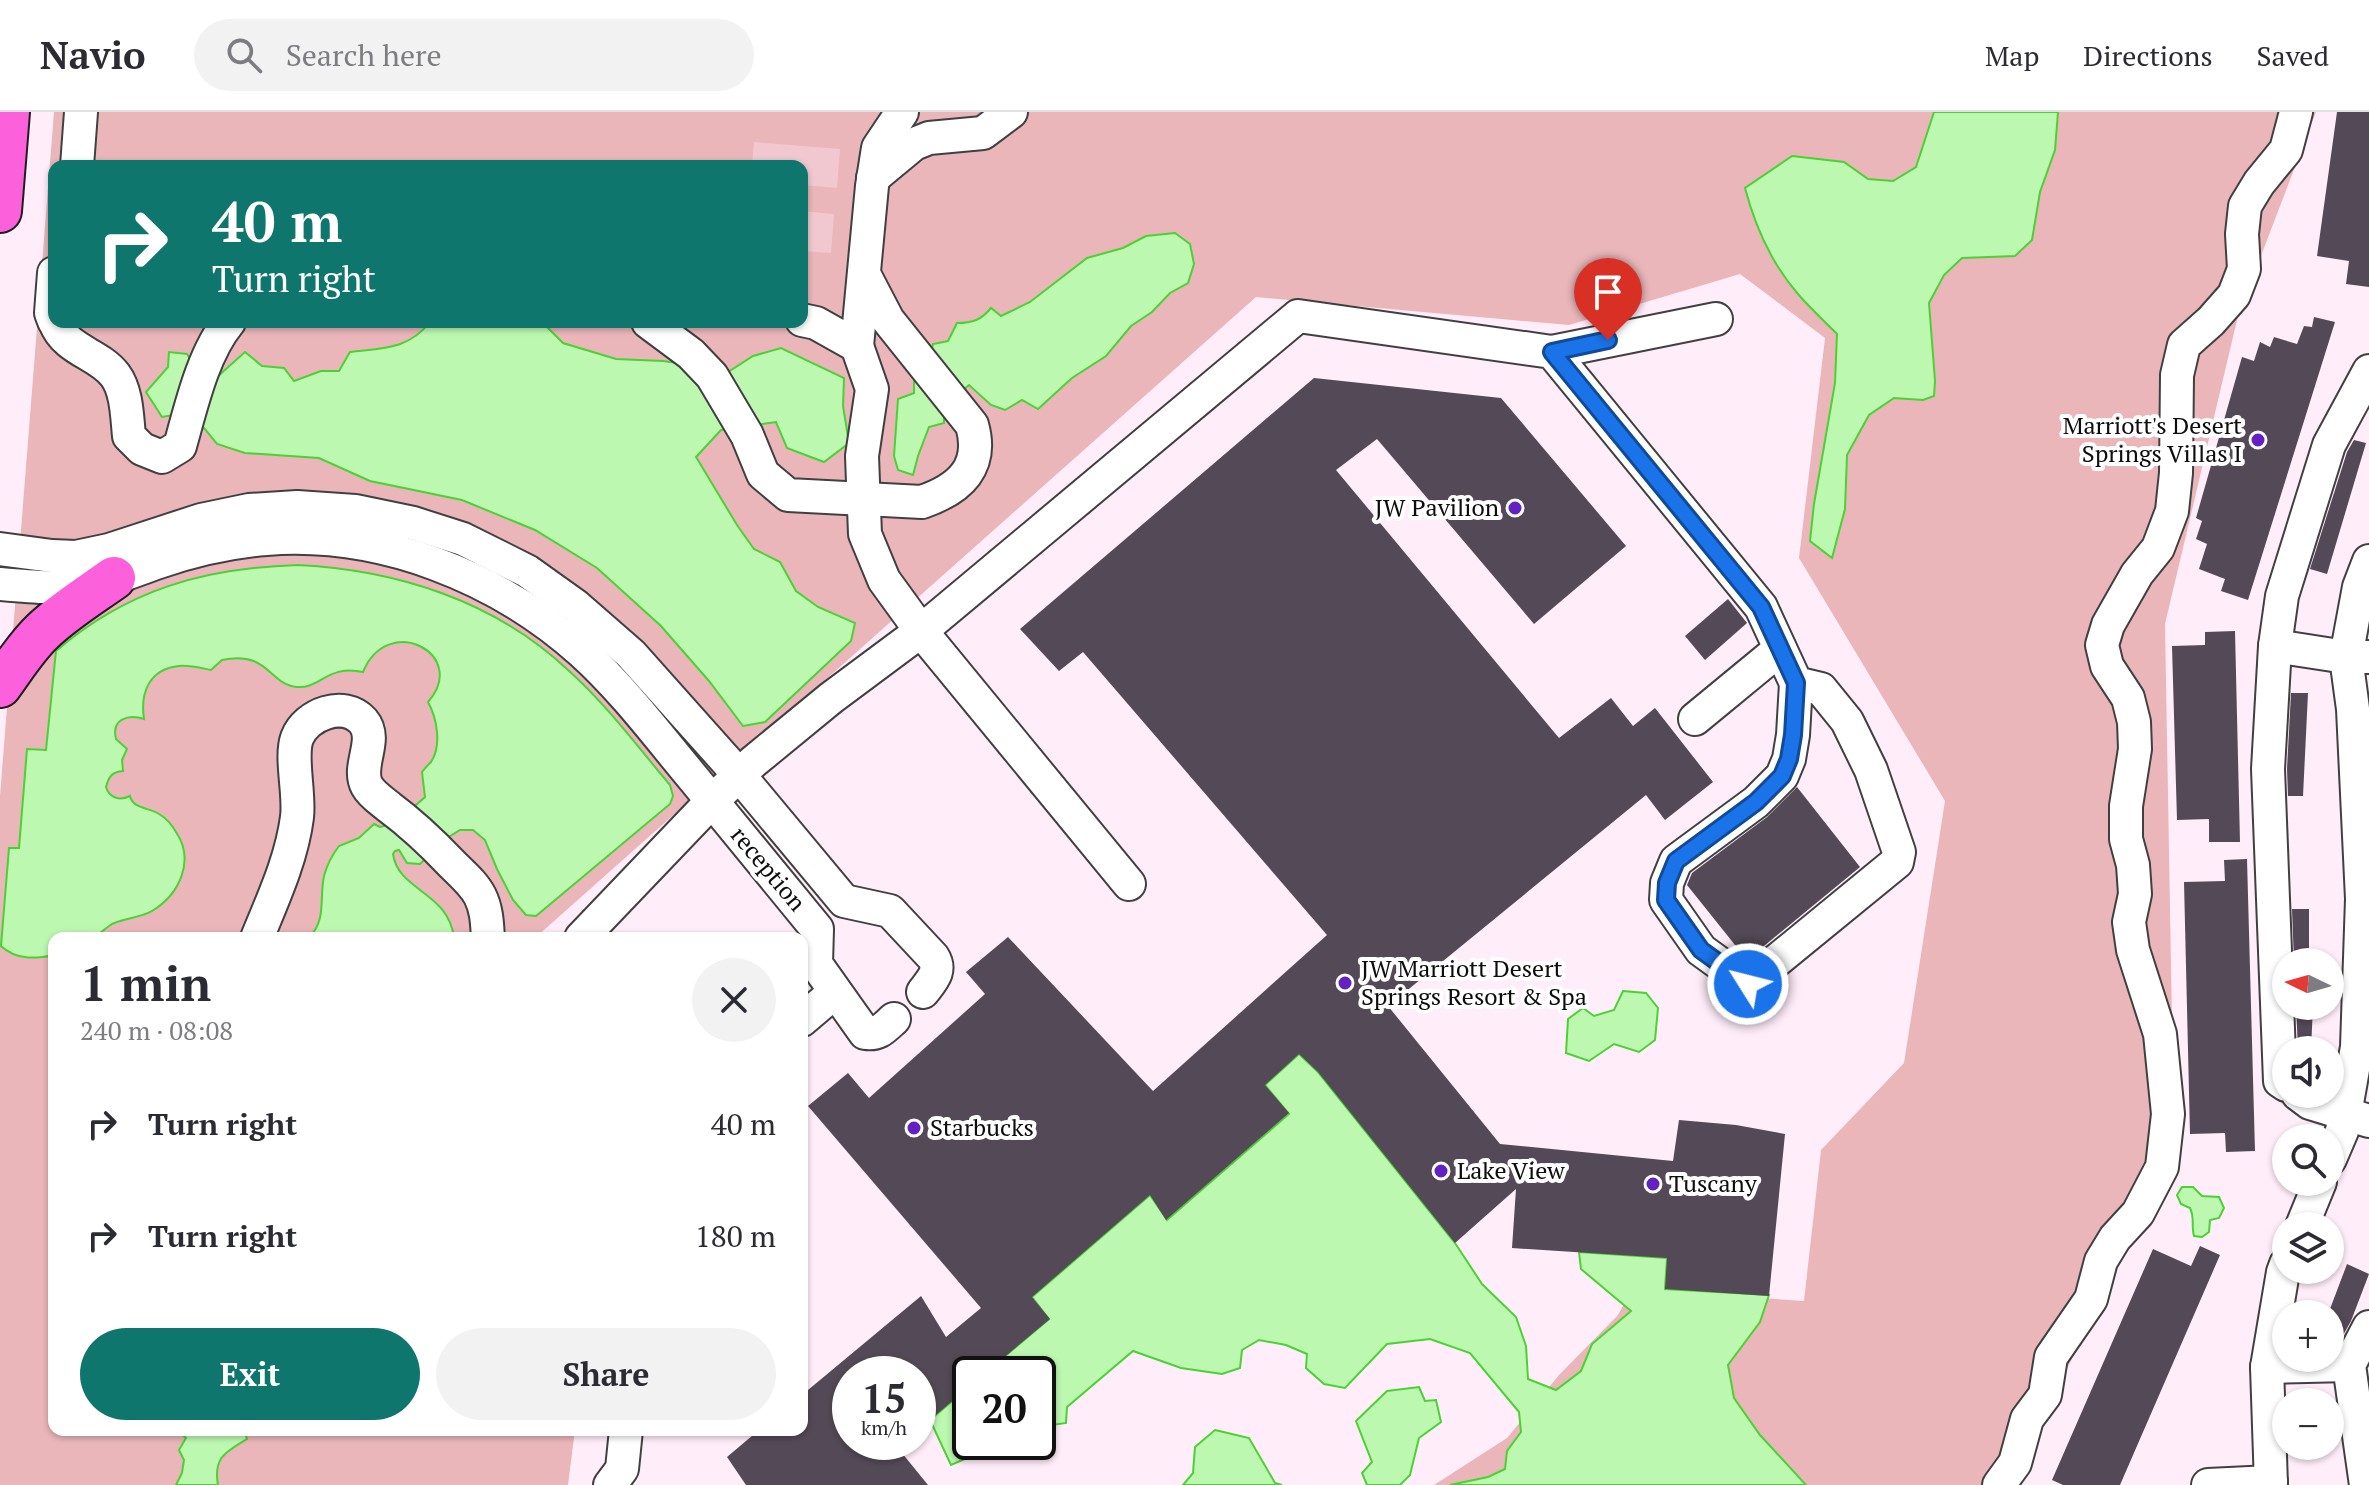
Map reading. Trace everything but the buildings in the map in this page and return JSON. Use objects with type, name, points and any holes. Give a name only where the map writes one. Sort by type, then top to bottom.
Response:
[{"type":"main road","points":[[0,211],[8,112]]},
{"type":"main road","points":[[0,686],[43,631],[114,578]]},
{"type":"street","points":[[77,160],[81,112]]},
{"type":"street","points":[[902,112],[878,148],[857,346],[872,389],[862,456],[865,534],[884,580],[921,631],[1129,884]]},
{"type":"street","points":[[873,178],[914,144],[929,138],[983,133],[1011,112]]},
{"type":"street","points":[[1999,1485],[2015,1463],[2027,1419],[2045,1395],[2051,1357],[2091,1299],[2101,1261],[2115,1238],[2138,1213],[2162,1167],[2168,1114],[2160,1034],[2133,950],[2129,922],[2135,894],[2133,865],[2126,839],[2126,806],[2135,749],[2134,722],[2128,698],[2107,666],[2102,645],[2108,625],[2137,574],[2158,548],[2172,511],[2176,473],[2177,375],[2184,345],[2234,295],[2244,269],[2242,234],[2245,206],[2286,150],[2296,112]]},
{"type":"street","points":[[656,328],[691,354],[712,376],[747,435],[763,474],[788,495],[922,502],[943,495],[970,470],[977,441],[972,425],[888,320],[864,274]]},
{"type":"street","points":[[587,932],[739,775],[831,698],[921,631],[1298,316],[1552,352],[1716,319]]},
{"type":"street","points":[[808,321],[857,346]]},
{"type":"street","points":[[57,328],[59,334],[103,363],[117,377],[127,408],[129,436],[142,449],[162,457],[180,446],[205,366],[224,328]]},
{"type":"street","points":[[1552,352],[1761,607],[1796,683],[1793,735],[1782,776],[1756,802],[1676,861],[1667,883],[1666,900],[1701,950],[1748,984],[1897,862],[1899,852],[1871,770],[1847,721],[1821,689],[1796,683]]},
{"type":"street","points":[[2278,1036],[2268,769],[2275,646],[2282,596],[2329,445],[2369,371]]},
{"type":"street","name":"reception","points":[[0,549],[76,557],[109,550],[201,520],[249,510],[297,507],[355,511],[413,523],[463,539],[527,571],[576,606],[631,654],[739,775],[844,901],[890,911],[933,957],[937,963],[936,974],[923,992]]},
{"type":"street","name":"reception","points":[[0,584],[64,587],[114,578],[200,550],[290,538],[332,540],[383,549],[447,569],[501,593],[544,621],[583,653],[628,700],[712,801],[817,929],[816,964],[865,1033],[880,1032],[894,1019]]},
{"type":"street","points":[[2326,1108],[2357,1118],[2362,899],[2353,709],[2358,657],[2359,587],[2369,561]]},
{"type":"street","points":[[2275,646],[2358,657]]},
{"type":"street","points":[[1695,719],[1780,649]]},
{"type":"street","points":[[259,932],[283,873],[295,831],[298,802],[295,747],[302,728],[318,716],[336,711],[360,718],[368,730],[364,773],[366,785],[467,879],[480,897],[487,915],[488,932]]},
{"type":"street","points":[[817,929],[844,901]]},
{"type":"street","points":[[808,1015],[835,992]]},
{"type":"street","points":[[2208,1485],[2271,1483],[2267,1367],[2281,1284]]},
{"type":"street","points":[[2366,1485],[2349,1365],[2369,1327]]},
{"type":"street","points":[[2267,1367],[2349,1365]]},
{"type":"street","points":[[610,1485],[622,1469],[625,1436]]},
{"type":"shaded area","points":[[54,112],[2316,112],[2238,316],[2165,624],[2173,1078],[2153,1196],[2015,1473],[2015,1485],[1434,1485],[1507,1438],[1559,1375],[1618,1315],[1632,1289],[1804,1301],[1821,1150],[1904,1063],[1945,801],[1799,558],[1825,338],[1740,274],[1569,325],[1256,297],[542,932],[48,932],[48,1436],[574,1436],[568,1485],[0,1485],[0,796],[48,188],[48,328],[808,328],[808,160],[50,160]]},
{"type":"shaded area","points":[[1934,112],[2058,112],[2055,150],[2040,192],[2032,240],[2015,256],[1962,258],[1944,275],[1929,303],[1934,396],[1923,400],[1894,398],[1869,415],[1847,455],[1845,509],[1832,558],[1810,541],[1835,383],[1837,334],[1780,270],[1759,230],[1745,188],[1792,156],[1844,162],[1868,179],[1893,181],[1916,167]]},
{"type":"shaded area","points":[[754,142],[840,149],[837,188],[808,186],[808,160],[752,160]]},
{"type":"shaded area","points":[[808,212],[834,214],[831,253],[808,251]]},
{"type":"shaded area","points":[[1175,233],[1190,244],[1194,264],[1188,283],[1170,293],[1152,312],[1131,326],[1106,356],[1072,378],[1038,409],[1022,400],[1005,410],[991,405],[969,385],[944,406],[944,423],[929,427],[913,475],[898,470],[894,456],[898,399],[914,393],[914,382],[924,380],[933,344],[948,341],[957,323],[976,320],[991,308],[1001,316],[1030,302],[1087,258],[1123,248],[1146,236]]},
{"type":"shaded area","points":[[425,328],[548,328],[563,343],[616,359],[691,365],[711,383],[753,356],[781,348],[844,378],[843,406],[849,443],[824,462],[787,448],[776,422],[721,430],[696,457],[754,549],[780,562],[796,591],[818,607],[855,623],[851,641],[765,722],[743,726],[661,626],[597,568],[535,530],[462,500],[370,481],[319,458],[245,453],[217,444],[191,412],[162,417],[146,392],[168,367],[169,352],[187,354],[207,386],[245,352],[262,366],[284,368],[294,381],[321,371],[339,371],[350,352],[394,346]]},
{"type":"shaded area","points":[[298,565],[335,568],[408,582],[477,608],[509,625],[568,670],[608,711],[670,785],[673,796],[670,804],[536,916],[526,915],[513,900],[485,840],[473,830],[460,830],[420,864],[407,863],[399,850],[393,854],[404,876],[443,911],[452,932],[314,932],[320,916],[325,872],[339,846],[359,838],[374,824],[384,826],[403,808],[416,805],[425,797],[422,772],[431,762],[437,740],[436,724],[428,702],[438,685],[439,669],[432,656],[421,646],[406,642],[390,644],[375,654],[363,672],[341,671],[305,687],[288,685],[259,664],[238,658],[222,660],[211,670],[187,666],[169,668],[154,677],[145,692],[144,719],[132,717],[118,723],[116,739],[127,749],[122,760],[123,771],[112,775],[106,787],[115,798],[130,796],[134,803],[159,814],[173,827],[184,854],[182,876],[177,886],[152,911],[112,924],[101,932],[48,932],[48,956],[26,957],[7,951],[1,946],[9,848],[19,848],[27,749],[46,750],[56,651],[111,612],[140,597],[200,577]]},
{"type":"shaded area","points":[[1623,991],[1646,993],[1658,1008],[1655,1040],[1639,1052],[1614,1044],[1589,1061],[1566,1053],[1568,1019],[1583,1008],[1594,1016],[1614,1010]]},
{"type":"shaded area","points":[[1299,1054],[1318,1072],[1455,1243],[1482,1284],[1516,1317],[1526,1346],[1528,1379],[1556,1390],[1581,1371],[1592,1344],[1631,1311],[1581,1269],[1579,1252],[1667,1258],[1665,1289],[1769,1295],[1760,1322],[1728,1365],[1734,1398],[1760,1435],[1806,1485],[1450,1485],[1488,1477],[1505,1469],[1507,1451],[1521,1432],[1519,1412],[1470,1353],[1430,1339],[1387,1344],[1345,1388],[1324,1384],[1306,1368],[1307,1354],[1286,1345],[1259,1340],[1242,1350],[1240,1368],[1222,1374],[1181,1368],[1133,1351],[1067,1407],[1066,1423],[1056,1424],[1056,1356],[1005,1356],[1049,1319],[1032,1297],[1150,1195],[1167,1220],[1289,1114],[1265,1085]]},
{"type":"shaded area","points":[[2182,1187],[2193,1187],[2202,1196],[2219,1197],[2224,1208],[2219,1218],[2210,1220],[2209,1232],[2202,1237],[2194,1236],[2190,1208],[2181,1204],[2177,1195]]},
{"type":"shaded area","points":[[1419,1387],[1425,1401],[1436,1400],[1441,1422],[1419,1438],[1410,1475],[1400,1485],[1367,1485],[1362,1473],[1372,1462],[1356,1421],[1387,1391]]},
{"type":"shaded area","points":[[952,1401],[952,1460],[963,1460],[951,1465],[936,1433],[936,1415]]},
{"type":"shaded area","points":[[1215,1430],[1249,1438],[1275,1483],[1282,1485],[1183,1485],[1193,1473],[1195,1447]]},
{"type":"shaded area","points":[[184,1436],[246,1436],[247,1439],[227,1452],[219,1462],[218,1485],[176,1485],[184,1460],[179,1450],[186,1438]]},
{"type":"place","name":"Marriott's Desert Springs Villas I","points":[[2258,440]]},
{"type":"place","name":"JW Pavilion","points":[[1515,508]]},
{"type":"place","name":"JW Marriott Desert Springs Resort & Spa","points":[[1345,983]]},
{"type":"place","name":"Starbucks","points":[[914,1128]]},
{"type":"place","name":"Lake View","points":[[1441,1171]]},
{"type":"place","name":"Tuscany","points":[[1653,1184]]},
{"type":"route","points":[[1608,340],[1552,352],[1761,607],[1796,683],[1793,735],[1782,776],[1756,802],[1676,861],[1667,883],[1666,900],[1701,950],[1748,984]]}]
